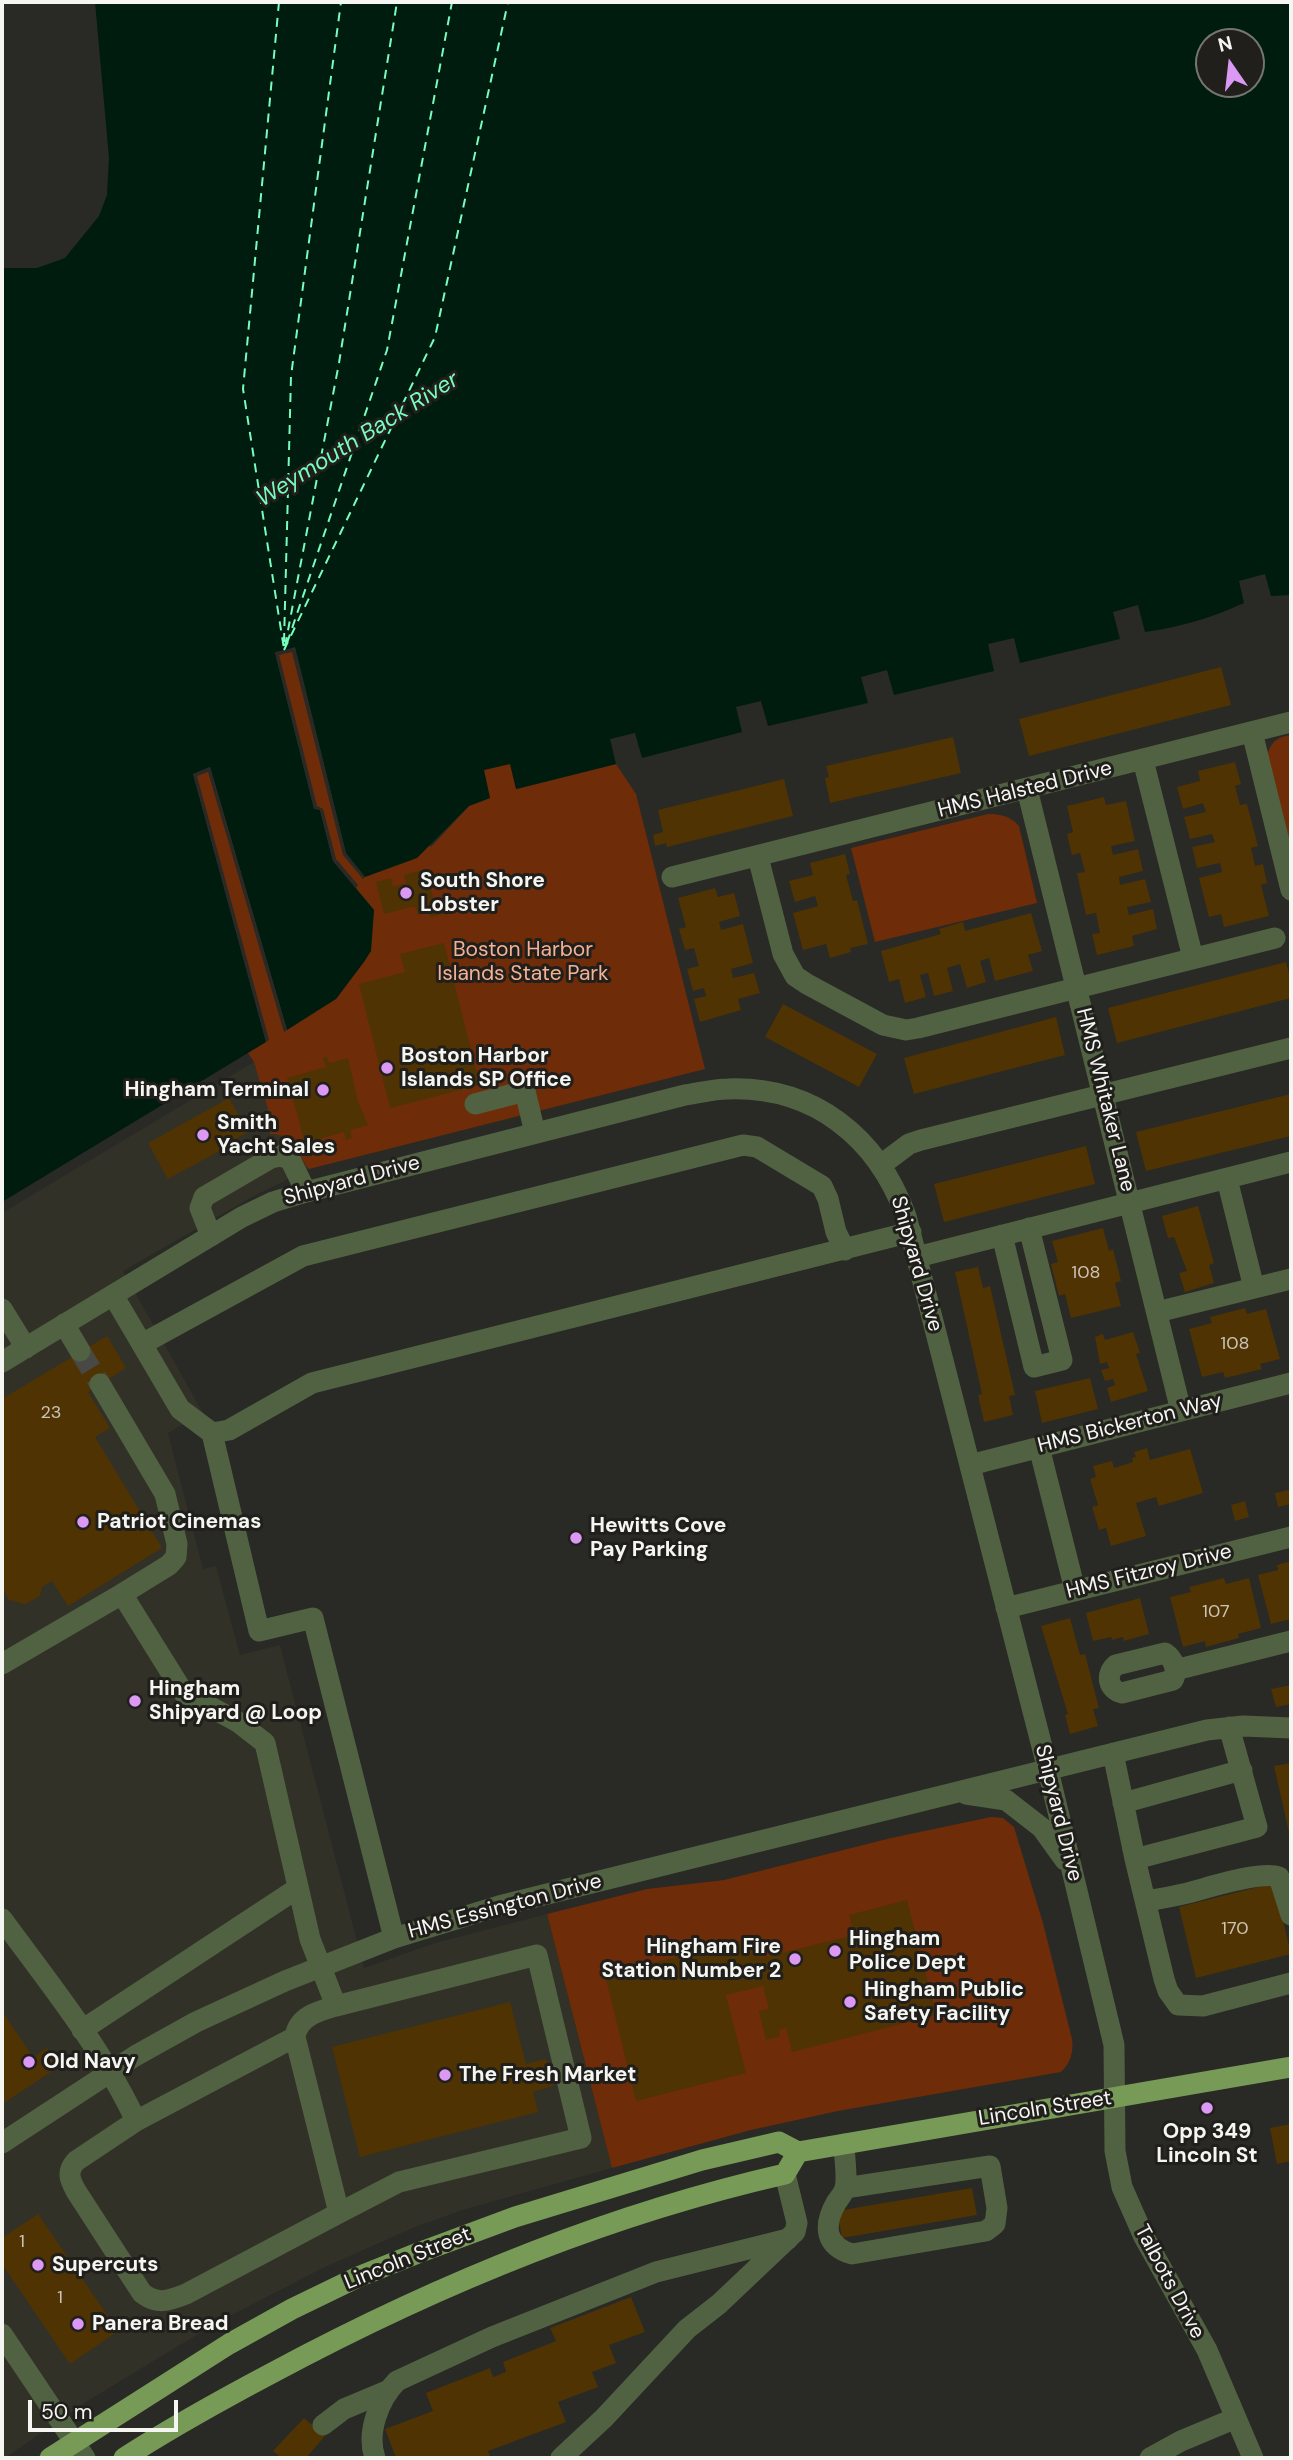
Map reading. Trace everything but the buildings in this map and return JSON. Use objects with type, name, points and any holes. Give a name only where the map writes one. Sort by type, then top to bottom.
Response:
[{"type":"main road","name":"Lincoln Street","points":[[50,2458],[80,2450],[219,2351],[292,2309],[359,2277],[515,2217],[702,2160],[779,2142],[798,2152],[1291,2067]]},
{"type":"main road","points":[[785,2174],[798,2152]]},
{"type":"main road","name":"Lincoln Street","points":[[124,2458],[185,2420],[326,2344],[478,2272],[654,2209],[785,2174]]},
{"type":"street","name":"HMS Halsted Drive","points":[[672,877],[1291,722]]},
{"type":"street","points":[[1252,732],[1291,890]]},
{"type":"street","points":[[1143,760],[1193,958]]},
{"type":"street","name":"HMS Whitaker Lane","points":[[1027,789],[1181,1410]]},
{"type":"street","points":[[758,857],[783,954],[795,976],[883,1025],[906,1030],[1275,938]]},
{"type":"street","points":[[881,1165],[909,1144],[921,1140],[1291,1048]]},
{"type":"street","name":"Shipyard Drive","points":[[2,1362],[258,1209],[306,1192],[685,1095],[726,1089],[754,1089],[785,1095],[832,1117],[872,1151],[895,1189],[911,1233],[1048,1770],[1114,2045],[1114,2098]]},
{"type":"street","points":[[475,1104],[525,1091],[536,1133]]},
{"type":"street","points":[[142,1344],[303,1256],[743,1145],[757,1147],[822,1186],[845,1250]]},
{"type":"street","points":[[211,1236],[200,1208],[204,1197],[271,1158],[280,1156],[290,1159],[306,1192]]},
{"type":"street","points":[[917,1257],[1227,1179],[1290,1168]]},
{"type":"street","points":[[1227,1179],[1254,1288]]},
{"type":"street","points":[[1002,1235],[1034,1367],[1062,1360],[1030,1228]]},
{"type":"street","points":[[212,1433],[229,1430],[312,1383],[911,1233]]},
{"type":"street","points":[[1157,1312],[1291,1279]]},
{"type":"street","points":[[113,1295],[180,1409],[212,1433],[259,1631],[313,1618],[394,1938]]},
{"type":"street","points":[[2,1309],[26,1348]]},
{"type":"street","points":[[64,1324],[80,1351]]},
{"type":"street","points":[[2,1664],[174,1561],[178,1551],[162,1485],[100,1384]]},
{"type":"street","name":"HMS Bickerton Way","points":[[970,1465],[1291,1384]]},
{"type":"street","points":[[1039,1447],[1075,1590]]},
{"type":"street","name":"HMS Fitzroy Drive","points":[[1006,1608],[1291,1536]]},
{"type":"street","points":[[122,1594],[183,1692],[238,1722],[265,1743],[310,1939],[336,2006]]},
{"type":"street","points":[[1175,1670],[1291,1641]]},
{"type":"street","points":[[1135,1859],[1258,1827],[1229,1727]]},
{"type":"street","name":"HMS Essington Drive","points":[[2,2143],[109,2072],[196,2022],[321,1966],[394,1938],[499,1906],[1207,1730],[1229,1727],[1291,1728]]},
{"type":"street","points":[[1113,1753],[1164,1979],[1168,1991],[1178,2005],[1203,2006],[1291,1983]]},
{"type":"street","points":[[1123,1803],[1242,1770]]},
{"type":"street","points":[[954,1793],[1006,1800],[1042,1828],[1072,1870]]},
{"type":"street","points":[[1145,1901],[1272,1874],[1279,1877],[1291,1915]]},
{"type":"street","points":[[82,2030],[298,1888]]},
{"type":"street","points":[[2,1919],[82,2030],[125,2098],[136,2121]]},
{"type":"street","points":[[295,2037],[136,2121],[76,2161],[69,2170],[76,2192],[142,2293],[150,2300],[168,2301],[186,2294],[399,2182],[581,2138],[537,1955],[336,2006],[305,2019],[298,2027],[295,2037],[339,2213]]},
{"type":"street","name":"Talbots Drive","points":[[1114,2098],[1115,2151],[1122,2188],[1144,2237],[1207,2350],[1253,2458]]},
{"type":"street","points":[[844,2144],[845,2189],[834,2206],[827,2226],[831,2241],[838,2250],[852,2254],[986,2231],[995,2224],[997,2208],[990,2165],[845,2189]]},
{"type":"street","points":[[561,2458],[604,2418],[688,2329],[719,2304],[795,2232],[797,2223],[785,2174]]},
{"type":"street","points":[[323,2425],[344,2409],[387,2391],[397,2381],[492,2337],[656,2272],[788,2239]]},
{"type":"street","points":[[2,2334],[80,2450]]},
{"type":"street","points":[[375,2458],[372,2437],[387,2391]]},
{"type":"street","points":[[1150,2458],[1236,2417]]},
{"type":"shaded area","points":[[254,1062],[269,1113],[269,1128],[289,1140],[309,1169],[252,1197],[123,1271],[203,1413],[168,1433],[203,1569],[216,1566],[240,1655],[280,1645],[364,1968],[435,1943],[547,1914],[612,2168],[466,2209],[415,2227],[325,2267],[224,2319],[86,2402],[2,2458],[2,1213]]},
{"type":"green space","name":"Boston Harbor Islands State Park","points":[[295,647],[431,847],[469,806],[490,798],[483,770],[510,763],[517,789],[616,764],[636,794],[705,1069],[309,1169],[289,1141],[270,1134],[269,1113],[254,1062],[248,1053],[266,1041],[193,774],[210,767],[336,999],[347,983],[374,910],[333,861],[314,809],[275,653]]},
{"type":"green space","points":[[1291,735],[1291,854],[1267,756],[1275,741]]},
{"type":"green space","points":[[988,814],[1005,816],[1019,826],[1037,903],[875,942],[851,848]]},
{"type":"green space","points":[[991,1817],[1003,1818],[1014,1827],[1043,1923],[1072,2039],[1071,2057],[1061,2072],[838,2111],[751,2130],[612,2168],[547,1914],[647,1889],[724,1880],[891,1838]]},
{"type":"water","name":"Weymouth Back River","points":[[95,2],[1291,2],[1291,595],[1271,596],[1265,574],[1239,581],[1244,603],[1183,625],[1145,632],[1138,605],[1113,612],[1120,639],[1020,663],[1014,638],[988,644],[994,671],[894,695],[887,670],[861,677],[868,703],[768,726],[761,701],[736,707],[742,732],[642,758],[635,733],[610,739],[616,764],[516,789],[510,764],[484,770],[490,798],[469,806],[417,858],[365,877],[346,854],[295,648],[275,652],[314,808],[320,810],[333,861],[374,910],[371,951],[336,999],[287,1030],[210,767],[193,774],[266,1042],[2,1202],[2,268],[37,268],[65,258],[99,216],[107,195],[109,158]]},
{"type":"pier","points":[[295,647],[346,853],[365,877],[363,879],[343,855],[292,652],[279,655],[317,806],[323,809],[336,859],[358,885],[356,888],[333,861],[320,810],[314,809],[275,653]]},
{"type":"pier","points":[[210,767],[287,1030],[284,1032],[208,772],[197,776],[269,1040],[266,1042],[193,774]]},
{"type":"ferry route","points":[[279,2],[243,389],[284,649]]},
{"type":"ferry route","points":[[284,642],[291,376],[341,2]]},
{"type":"ferry route","points":[[285,646],[339,363],[397,2]]},
{"type":"ferry route","points":[[287,643],[387,350],[452,2]]},
{"type":"ferry route","points":[[284,650],[435,337],[508,2]]},
{"type":"tunnel","points":[[80,1351],[100,1384]]},
{"type":"place","name":"South Shore Lobster","points":[[406,893]]},
{"type":"place","name":"Boston Harbor Islands SP Office","points":[[387,1068]]},
{"type":"place","name":"Hingham Terminal","points":[[323,1090]]},
{"type":"place","name":"Smith Yacht Sales","points":[[203,1135]]},
{"type":"place","name":"Patriot Cinemas","points":[[83,1522]]},
{"type":"place","name":"Hewitts Cove Pay Parking","points":[[576,1538]]},
{"type":"place","name":"Hingham Shipyard @ Loop","points":[[135,1701]]},
{"type":"place","name":"Hingham Police Dept","points":[[835,1951]]},
{"type":"place","name":"Hingham Fire Station Number 2","points":[[795,1959]]},
{"type":"place","name":"Hingham Public Safety Facility","points":[[850,2002]]},
{"type":"place","name":"Old Navy","points":[[29,2062]]},
{"type":"place","name":"The Fresh Market","points":[[445,2075]]},
{"type":"place","name":"Opp 349 Lincoln St","points":[[1207,2108]]},
{"type":"place","name":"Supercuts","points":[[38,2265]]},
{"type":"place","name":"Panera Bread","points":[[78,2324]]}]
